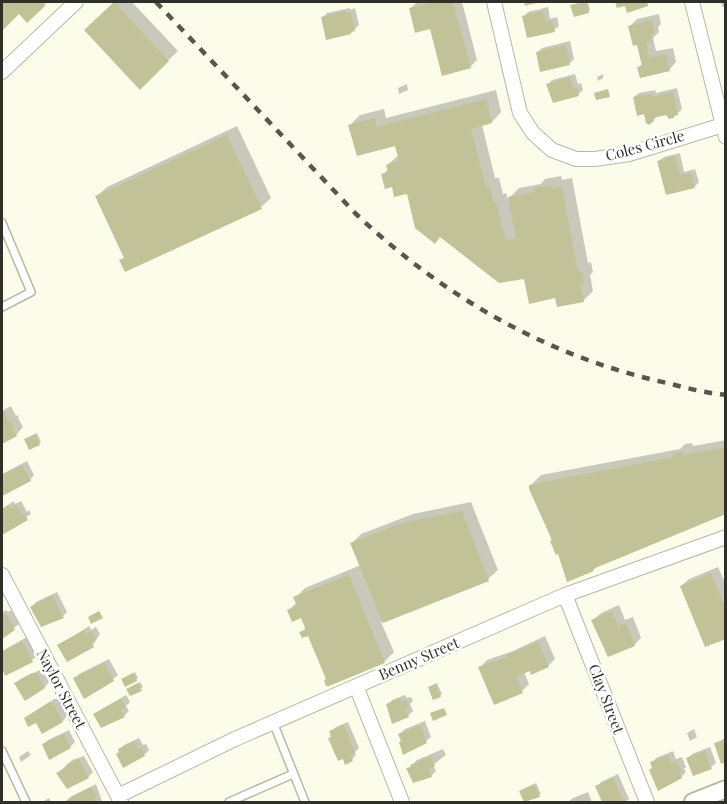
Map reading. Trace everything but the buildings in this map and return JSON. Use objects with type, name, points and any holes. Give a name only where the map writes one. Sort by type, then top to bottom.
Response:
[{"type":"street","points":[[2,72],[76,2]]},
{"type":"street","name":"Coles Circle","points":[[494,2],[520,113],[533,133],[552,150],[576,159],[595,159],[629,154],[724,131]]},
{"type":"street","points":[[692,2],[721,97],[724,131]]},
{"type":"street","name":"Benny Street","points":[[120,799],[273,722],[565,595],[726,537]]},
{"type":"street","name":"Naylor Street","points":[[2,575],[5,591],[120,799]]},
{"type":"street","name":"Clay Street","points":[[565,595],[646,802]]},
{"type":"street","points":[[356,686],[402,802]]},
{"type":"street","points":[[693,802],[726,789]]},
{"type":"lane","points":[[2,222],[31,292],[2,307]]},
{"type":"lane","points":[[273,722],[305,802]]},
{"type":"lane","points":[[2,750],[26,802]]},
{"type":"lane","points":[[229,802],[293,774]]},
{"type":"railway","points":[[156,2],[356,214],[425,272],[500,320],[581,357],[623,372],[726,395]]}]
